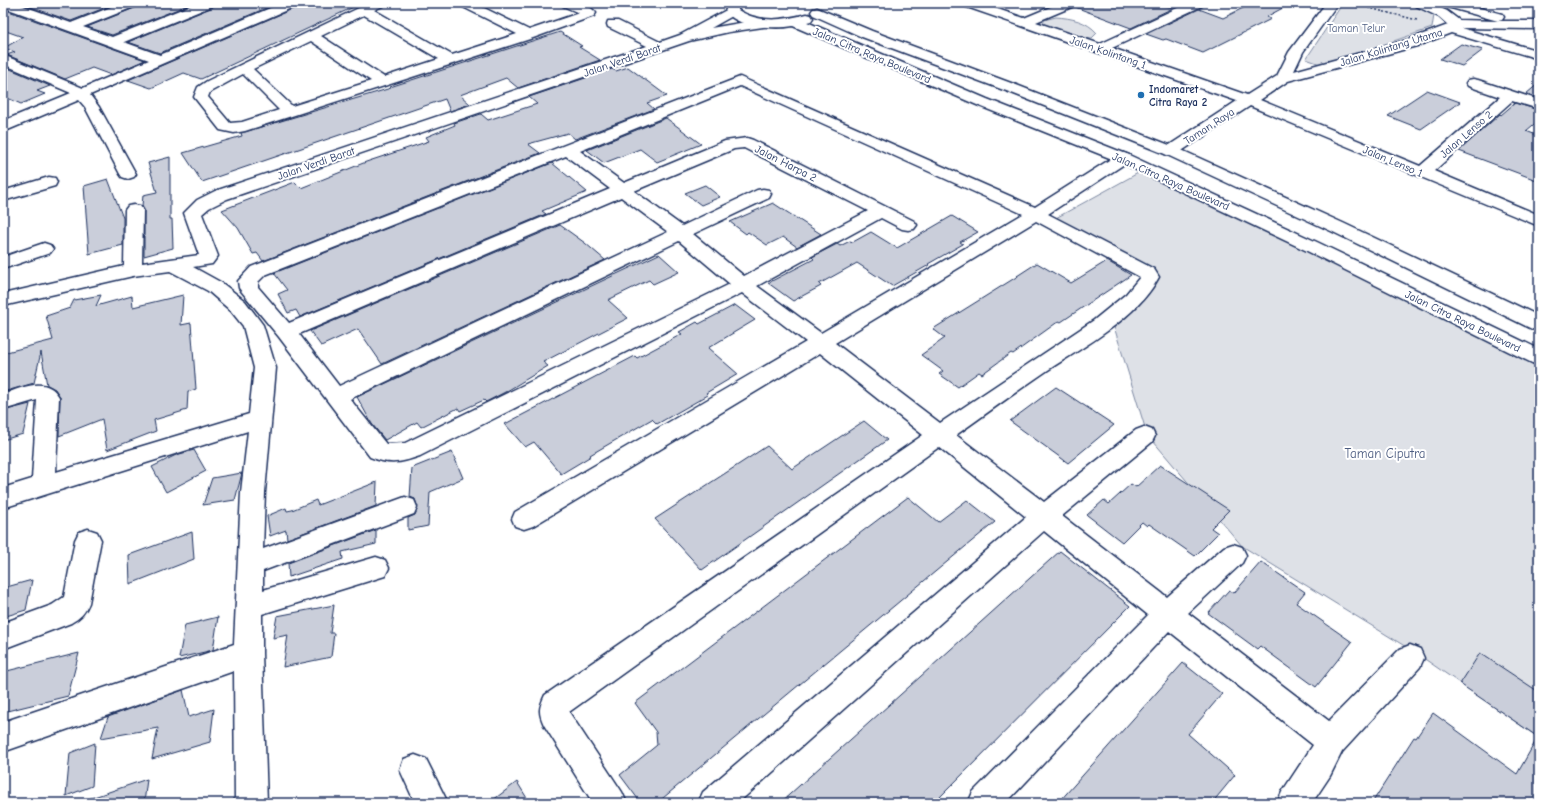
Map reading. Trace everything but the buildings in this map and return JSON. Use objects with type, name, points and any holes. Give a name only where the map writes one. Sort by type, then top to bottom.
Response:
[{"type":"street","points":[[3,3],[160,59]]},
{"type":"street","points":[[72,27],[132,3]]},
{"type":"street","points":[[112,42],[208,3]]},
{"type":"street","points":[[3,127],[81,92],[292,3]]},
{"type":"street","points":[[379,3],[244,68],[203,90],[201,97],[225,127],[234,128],[244,126],[594,15],[567,3]]},
{"type":"street","points":[[465,3],[528,35]]},
{"type":"street","name":"Jalan Kolintang 1","points":[[968,3],[1248,100]]},
{"type":"street","points":[[1023,23],[1070,3]]},
{"type":"street","points":[[1100,49],[1198,3]]},
{"type":"street","points":[[1283,78],[1296,52],[1332,3]]},
{"type":"street","name":"Jalan Kolintang Utama","points":[[1248,100],[1283,78],[1412,43],[1454,27],[1442,14],[1420,3]]},
{"type":"street","points":[[1448,3],[1524,25]]},
{"type":"street","points":[[30,13],[49,5]]},
{"type":"street","points":[[732,5],[739,16],[763,24]]},
{"type":"street","name":"Jalan Verdi Barat","points":[[685,38],[732,5]]},
{"type":"street","points":[[794,22],[818,8]]},
{"type":"street","name":"Jalan Citra Raya Boulevard","points":[[818,8],[867,34],[1014,89],[1171,151],[1337,227],[1539,324]]},
{"type":"street","points":[[364,10],[451,60]]},
{"type":"street","name":"Jalan Verdi Barat","points":[[3,300],[133,270],[204,260],[209,256],[193,213],[203,204],[221,195],[685,38],[729,28],[794,22]]},
{"type":"street","name":"Jalan Citra Raya Boulevard","points":[[794,22],[990,105],[1123,158],[1311,246],[1539,358]]},
{"type":"street","points":[[613,24],[659,48]]},
{"type":"street","points":[[1454,27],[1539,25]]},
{"type":"street","points":[[1454,27],[1539,55]]},
{"type":"street","points":[[312,36],[383,82]]},
{"type":"street","points":[[3,59],[81,92],[92,107],[128,174]]},
{"type":"street","points":[[244,68],[289,112]]},
{"type":"street","points":[[611,803],[554,716],[555,704],[939,435],[1111,317],[1144,289],[1150,277],[1142,269],[1036,214],[740,81],[258,271],[248,281],[249,288],[337,396],[378,451],[387,455],[401,454],[412,450],[743,285],[881,211]]},
{"type":"street","name":"Jalan Lenso 2","points":[[1473,83],[1539,105]]},
{"type":"street","points":[[990,105],[992,97],[995,94],[1014,89]]},
{"type":"street","name":"Jalan Lenso 2","points":[[1422,173],[1510,95]]},
{"type":"street","name":"Taman Raya","points":[[1171,151],[1248,100]]},
{"type":"street","name":"Jalan Lenso 1","points":[[1248,100],[1539,221]]},
{"type":"street","name":"Jalan Harpa 2","points":[[286,332],[731,144],[747,143],[908,225]]},
{"type":"street","points":[[568,150],[682,234],[743,285],[821,342],[1331,741]]},
{"type":"street","points":[[524,519],[1036,214],[1123,158]]},
{"type":"street","points":[[3,196],[49,182]]},
{"type":"street","points":[[337,396],[682,234],[763,194]]},
{"type":"street","points":[[133,270],[134,210]]},
{"type":"street","points":[[1311,246],[1327,244],[1334,240],[1337,236],[1337,227]]},
{"type":"street","points":[[3,263],[44,249]]},
{"type":"street","points":[[172,264],[215,287],[238,306],[253,325],[265,368],[253,492],[250,565],[248,653],[251,803]]},
{"type":"street","points":[[3,402],[32,393],[42,392],[48,397],[44,485]]},
{"type":"street","points":[[3,498],[260,419]]},
{"type":"street","points":[[714,803],[1043,517],[1144,436]]},
{"type":"street","points":[[250,565],[405,507]]},
{"type":"street","points":[[3,636],[61,614],[76,604],[88,540]]},
{"type":"street","points":[[984,803],[1167,614],[1233,555]]},
{"type":"street","points":[[249,606],[376,568]]},
{"type":"street","points":[[3,737],[248,653]]},
{"type":"street","points":[[1293,803],[1319,765],[1331,741],[1410,658]]},
{"type":"street","points":[[414,770],[432,803]]},
{"type":"path","points":[[1349,3],[1454,27]]},
{"type":"green space","name":"Taman Telur","points":[[1343,3],[1408,3],[1434,15],[1432,28],[1323,65],[1306,59]]},
{"type":"green space","points":[[1056,17],[1067,18],[1084,23],[1097,33],[1092,38],[1083,39],[1043,26],[1044,20]]},
{"type":"green space","name":"Taman Ciputra","points":[[1149,167],[1539,360],[1539,738],[1416,653],[1242,546],[1147,434],[1111,317],[1143,289],[1144,269],[1054,219]]},
{"type":"place","name":"Indomaret Citra Raya 2","points":[[1141,95]]}]
